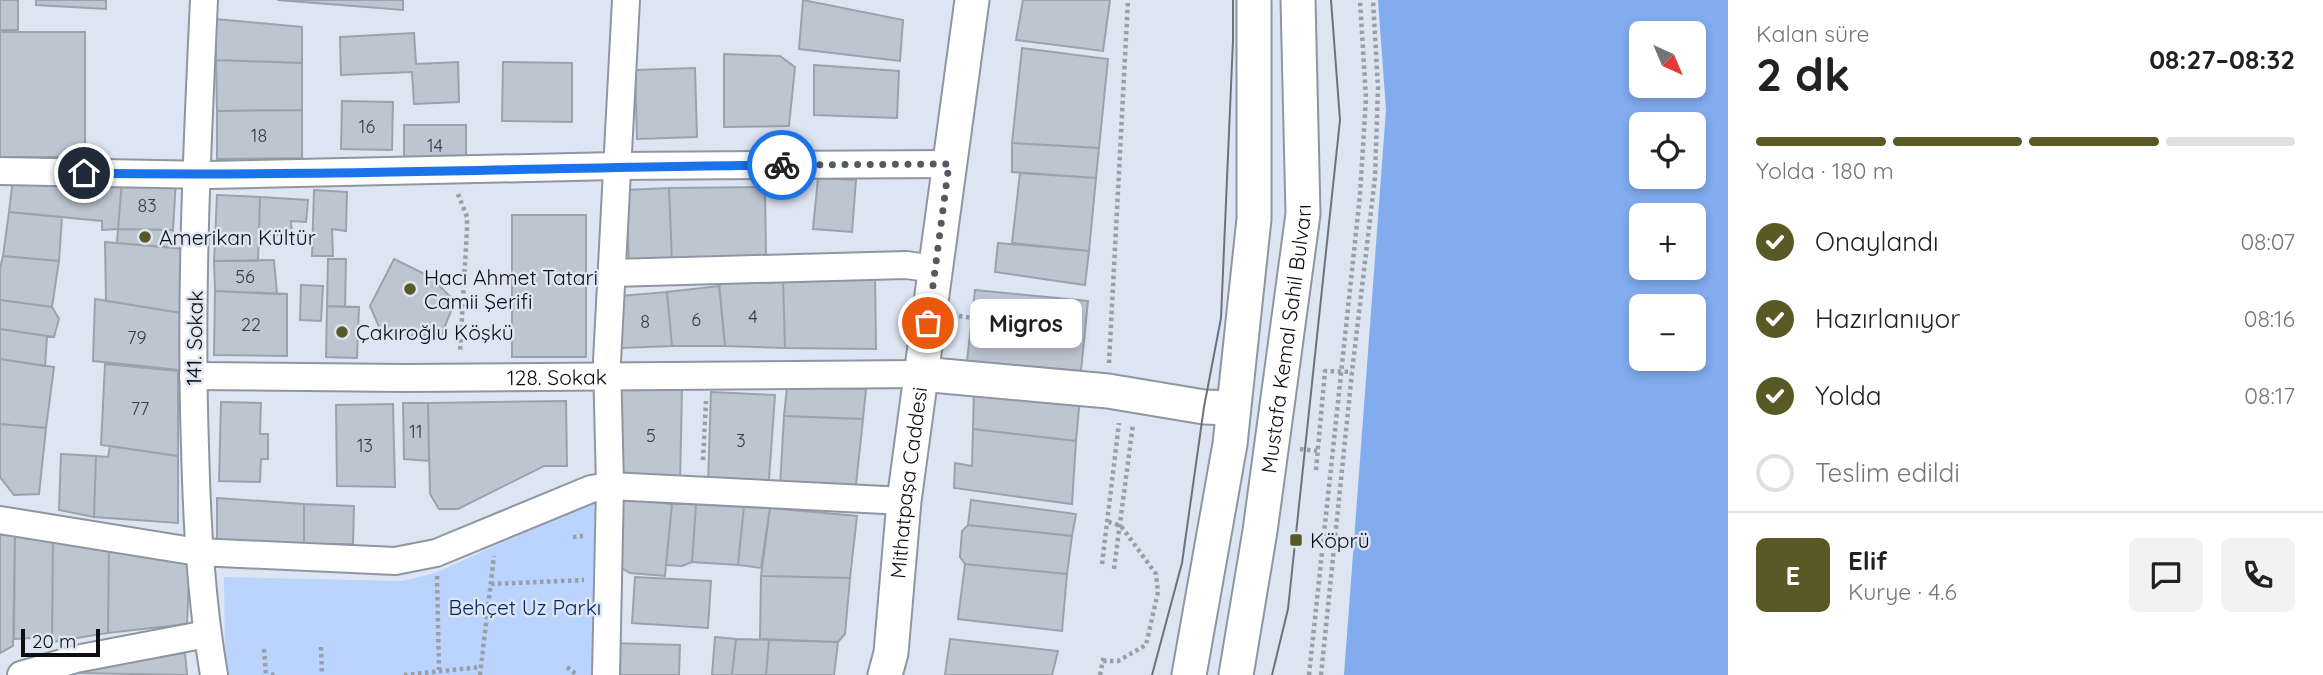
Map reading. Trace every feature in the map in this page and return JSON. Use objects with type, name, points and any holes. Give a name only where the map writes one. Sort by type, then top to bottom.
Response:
[{"type":"main road","name":"Mithatpaşa Caddesi","points":[[885,675],[891,653],[904,501],[972,0]]},
{"type":"main road","name":"Mustafa Kemal Sahil Bulvarı","points":[[1189,675],[1228,457],[1254,219],[1254,0]]},
{"type":"main road","name":"Mustafa Kemal Sahil Bulvarı","points":[[1236,675],[1260,531],[1303,214],[1298,0]]},
{"type":"main road","points":[[921,374],[1122,394],[1204,407],[1233,408]]},
{"type":"street","name":"141. Sokak","points":[[204,0],[196,175],[193,376],[198,552],[214,675]]},
{"type":"street","points":[[606,675],[610,486],[607,376],[626,0]]},
{"type":"street","points":[[0,171],[196,175],[616,166],[949,164]]},
{"type":"street","points":[[612,273],[906,265],[936,269]]},
{"type":"street","name":"128. Sokak","points":[[193,376],[297,378],[921,374]]},
{"type":"street","points":[[0,520],[198,552],[395,561],[436,553],[591,489],[610,486],[904,501]]},
{"type":"street","points":[[21,675],[76,659],[207,634]]},
{"type":"path","points":[[1114,569],[1121,526],[1128,0]]},
{"type":"path","points":[[1309,675],[1360,195],[1366,98],[1360,0]]},
{"type":"path","points":[[1321,675],[1375,177],[1378,88],[1373,0]]},
{"type":"path","points":[[459,377],[467,217]]},
{"type":"path","points":[[1316,470],[1325,371],[1352,372]]},
{"type":"path","points":[[703,460],[707,376]]},
{"type":"path","points":[[1102,564],[1109,523],[1122,394]]},
{"type":"path","points":[[1100,675],[1104,658],[1118,661],[1146,645],[1158,592],[1156,574],[1121,526],[1109,523]]},
{"type":"path","points":[[480,675],[496,527]]},
{"type":"path","points":[[436,553],[439,670]]},
{"type":"path","points":[[491,584],[532,579],[608,579]]},
{"type":"path","points":[[321,647],[322,675]]},
{"type":"path","points":[[264,649],[266,675]]},
{"type":"path","points":[[404,675],[481,667]]},
{"type":"path","points":[[567,667],[577,675]]},
{"type":"green space","name":"Behçet Uz Parkı","points":[[597,500],[595,675],[229,675],[225,657],[224,577],[402,581],[435,573]]},
{"type":"shaded area","points":[[1378,0],[1728,0],[1728,675],[1344,675],[1386,110]]},
{"type":"building","points":[[0,0],[18,0],[18,30],[0,30]]},
{"type":"building","points":[[36,0],[106,0],[106,9],[36,5]]},
{"type":"building","points":[[277,0],[403,0],[403,10]]},
{"type":"building","points":[[803,0],[903,20],[900,61],[799,49]]},
{"type":"building","points":[[1023,0],[1110,0],[1103,51],[1016,40]]},
{"type":"building","points":[[215,19],[302,27],[302,63],[216,60]]},
{"type":"building","points":[[0,32],[85,32],[85,157],[0,157]]},
{"type":"building","points":[[414,33],[416,64],[458,62],[459,102],[414,104],[412,72],[341,75],[340,37]]},
{"type":"building","points":[[1022,48],[1108,59],[1099,148],[1012,143]]},
{"type":"building","points":[[724,54],[780,56],[795,67],[789,126],[724,127]]},
{"type":"building","points":[[216,60],[302,63],[302,110],[217,111]]},
{"type":"building","points":[[503,62],[572,63],[572,122],[502,121]]},
{"type":"building","points":[[814,65],[899,71],[897,118],[814,115]]},
{"type":"building","points":[[695,68],[697,137],[637,139],[635,70]]},
{"type":"building","points":[[342,101],[393,102],[392,150],[341,149]]},
{"type":"building","points":[[302,110],[302,158],[217,159],[217,111]]},
{"type":"building","points":[[404,125],[466,125],[466,165],[404,165]]},
{"type":"building","points":[[1012,143],[1099,148],[1096,178],[1012,172]]},
{"type":"building","points":[[1020,173],[1096,178],[1089,251],[1012,243]]},
{"type":"building","points":[[818,178],[856,180],[852,232],[813,229]]},
{"type":"building","points":[[13,179],[122,181],[118,229],[102,230],[102,221],[9,212]]},
{"type":"building","points":[[176,179],[173,230],[118,229],[122,181]]},
{"type":"building","points":[[765,187],[766,257],[672,262],[669,188]]},
{"type":"building","points":[[669,188],[672,262],[629,264],[626,190]]},
{"type":"building","points":[[314,190],[347,192],[346,231],[332,229],[333,256],[312,256]]},
{"type":"building","points":[[217,195],[260,197],[258,261],[214,261]]},
{"type":"building","points":[[260,197],[308,200],[306,222],[291,221],[292,236],[259,234]]},
{"type":"building","points":[[9,212],[62,217],[59,261],[3,256]]},
{"type":"building","points":[[512,215],[586,215],[586,357],[512,357]]},
{"type":"building","name":"Amerikan Kültür","points":[[118,229],[173,230],[175,248],[117,243]]},
{"type":"building","points":[[105,242],[185,249],[182,313],[106,301]]},
{"type":"building","points":[[998,243],[1089,251],[1085,285],[995,272]]},
{"type":"building","points":[[3,256],[59,261],[52,307],[0,300],[0,268]]},
{"type":"building","points":[[328,259],[346,259],[345,307],[327,306]]},
{"type":"building","name":"Hacı Ahmet Tatari Camii Şerifi","points":[[394,259],[429,276],[455,301],[441,336],[383,336],[370,306]]},
{"type":"building","points":[[274,260],[277,294],[215,291],[214,261]]},
{"type":"building","points":[[875,276],[876,349],[785,348],[783,278]]},
{"type":"building","points":[[783,278],[785,348],[725,346],[719,281]]},
{"type":"building","points":[[301,285],[323,286],[321,321],[300,320]]},
{"type":"building","points":[[719,286],[725,346],[672,346],[667,292]]},
{"type":"building","points":[[975,290],[1088,301],[1081,371],[967,361]]},
{"type":"building","points":[[215,291],[287,294],[287,356],[214,355]]},
{"type":"building","points":[[667,292],[672,346],[620,348],[620,296]]},
{"type":"building","points":[[95,299],[182,313],[180,370],[93,361]]},
{"type":"building","points":[[0,300],[52,307],[59,319],[54,337],[0,329]]},
{"type":"building","name":"Çakıroğlu Köşkü","points":[[327,306],[359,307],[357,358],[326,357]]},
{"type":"building","points":[[0,329],[47,336],[45,366],[0,359]]},
{"type":"building","points":[[0,359],[54,367],[46,428],[0,424]]},
{"type":"building","points":[[105,364],[178,371],[178,456],[101,445]]},
{"type":"building","points":[[787,387],[866,389],[863,419],[784,416]]},
{"type":"building","points":[[974,389],[1080,397],[1076,441],[973,429]]},
{"type":"building","points":[[619,390],[682,390],[680,482],[621,480]]},
{"type":"building","points":[[711,392],[775,395],[768,493],[708,485]]},
{"type":"building","points":[[566,401],[567,466],[544,466],[458,509],[439,509],[430,494],[428,403]]},
{"type":"building","points":[[221,402],[261,403],[260,434],[268,434],[268,459],[261,459],[260,482],[219,481]]},
{"type":"building","points":[[403,403],[428,403],[429,461],[404,459]]},
{"type":"building","points":[[393,404],[395,487],[337,486],[336,405]]},
{"type":"building","points":[[784,416],[863,419],[855,494],[780,488]]},
{"type":"building","points":[[0,424],[46,428],[39,494],[14,495],[0,477]]},
{"type":"building","points":[[973,429],[1076,441],[1072,504],[954,488],[955,463],[972,466]]},
{"type":"building","points":[[110,446],[178,456],[178,523],[94,517],[96,456],[108,457]]},
{"type":"building","points":[[61,454],[96,456],[94,517],[59,510]]},
{"type":"building","points":[[217,498],[304,504],[304,544],[217,541]]},
{"type":"building","points":[[620,498],[672,504],[665,576],[630,573],[620,567]]},
{"type":"building","points":[[971,500],[1076,514],[1072,536],[968,525]]},
{"type":"building","points":[[304,504],[354,506],[353,544],[304,544]]},
{"type":"building","points":[[672,504],[696,504],[692,562],[682,566],[666,565]]},
{"type":"building","points":[[696,504],[744,506],[738,565],[692,562]]},
{"type":"building","points":[[744,506],[770,508],[761,568],[738,565]]},
{"type":"building","points":[[770,508],[857,516],[850,578],[761,576]]},
{"type":"building","points":[[968,525],[1072,536],[1067,574],[965,564],[960,557],[962,531]]},
{"type":"building","points":[[15,534],[13,646],[0,653],[0,535]]},
{"type":"building","points":[[15,534],[53,538],[52,637],[14,639]]},
{"type":"building","points":[[53,538],[109,544],[108,633],[52,642]]},
{"type":"building","points":[[109,544],[190,555],[187,624],[108,633]]},
{"type":"building","points":[[965,564],[1067,574],[1062,631],[958,619]]},
{"type":"building","points":[[761,576],[850,578],[845,634],[838,642],[760,639]]},
{"type":"building","points":[[635,577],[711,581],[708,628],[632,623]]},
{"type":"building","points":[[715,637],[736,639],[732,675],[712,675]]},
{"type":"building","points":[[736,639],[769,640],[766,675],[732,675]]},
{"type":"building","points":[[950,639],[1058,651],[1052,675],[945,675]]},
{"type":"building","points":[[769,640],[838,642],[834,675],[766,675]]},
{"type":"building","points":[[609,643],[680,645],[679,675],[608,675]]},
{"type":"building","points":[[185,653],[187,675],[77,673],[82,667]]},
{"type":"tram line","points":[[1152,675],[1182,563],[1204,407],[1221,318],[1233,0]]},
{"type":"tram line","points":[[1272,675],[1288,609],[1340,120],[1331,0]]},
{"type":"way so far","points":[[782,165],[949,164],[928,323]]},
{"type":"place","name":"Amerikan Kültür","points":[[145,237]]},
{"type":"place","name":"Hacı Ahmet Tatari Camii Şerifi","points":[[410,289]]},
{"type":"place","name":"Migros","points":[[928,323]]},
{"type":"place","name":"Çakıroğlu Köşkü","points":[[342,332]]},
{"type":"place","name":"Köprü","points":[[1296,540]]},
{"type":"route","points":[[84,173],[209,175],[782,165]]}]
